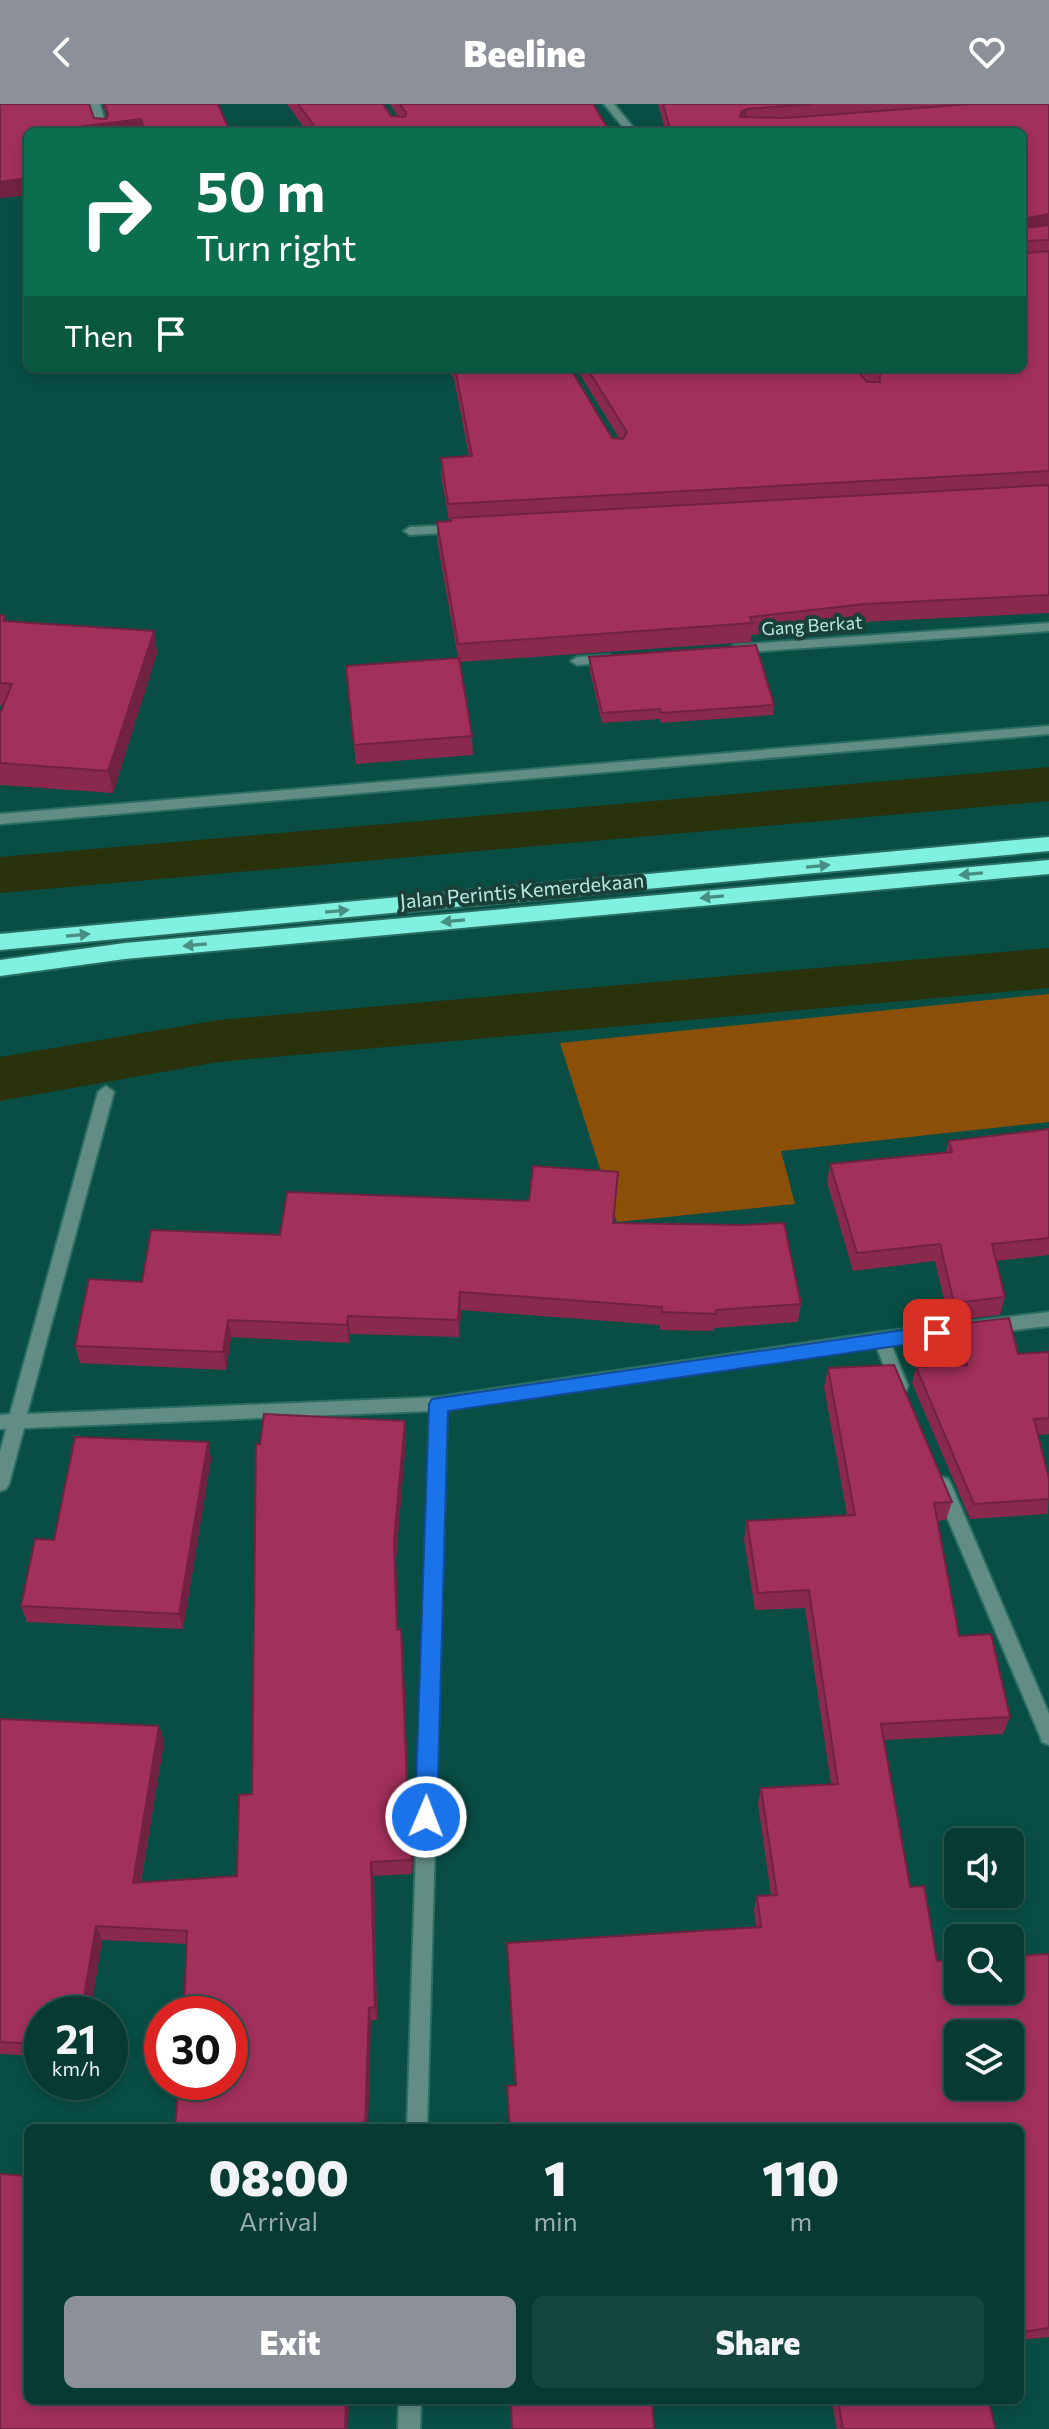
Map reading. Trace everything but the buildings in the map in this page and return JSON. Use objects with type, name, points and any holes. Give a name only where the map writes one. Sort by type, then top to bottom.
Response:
[{"type":"highway","name":"Jalan Perintis Kemerdekaan","points":[[0,942],[1049,844]]},
{"type":"highway","name":"Jalan Perintis Kemerdekaan","points":[[0,968],[125,951],[1049,867]]},
{"type":"street","points":[[95,104],[102,128]]},
{"type":"street","points":[[609,104],[629,128]]},
{"type":"street","points":[[410,531],[473,528]]},
{"type":"street","name":"Gang Berkat","points":[[718,651],[1049,627]]},
{"type":"street","points":[[577,661],[624,657]]},
{"type":"street","points":[[0,819],[1049,730]]},
{"type":"street","points":[[0,1484],[8,1422],[106,1092]]},
{"type":"street","points":[[8,1422],[439,1404],[881,1339],[1049,1319]]},
{"type":"street","points":[[881,1339],[905,1398]]},
{"type":"street","points":[[417,2124],[439,1404]]},
{"type":"street","points":[[937,1471],[1043,1704],[1049,1736]]},
{"type":"street","points":[[409,2429],[410,2404]]},
{"type":"shaded area","points":[[1049,994],[1049,1122],[781,1151],[795,1204],[617,1222],[560,1043]]},
{"type":"waterway","points":[[0,875],[1049,784]]},
{"type":"waterway","points":[[0,1079],[218,1041],[1049,968]]},
{"type":"route","points":[[426,1817],[439,1404],[937,1333]]}]
